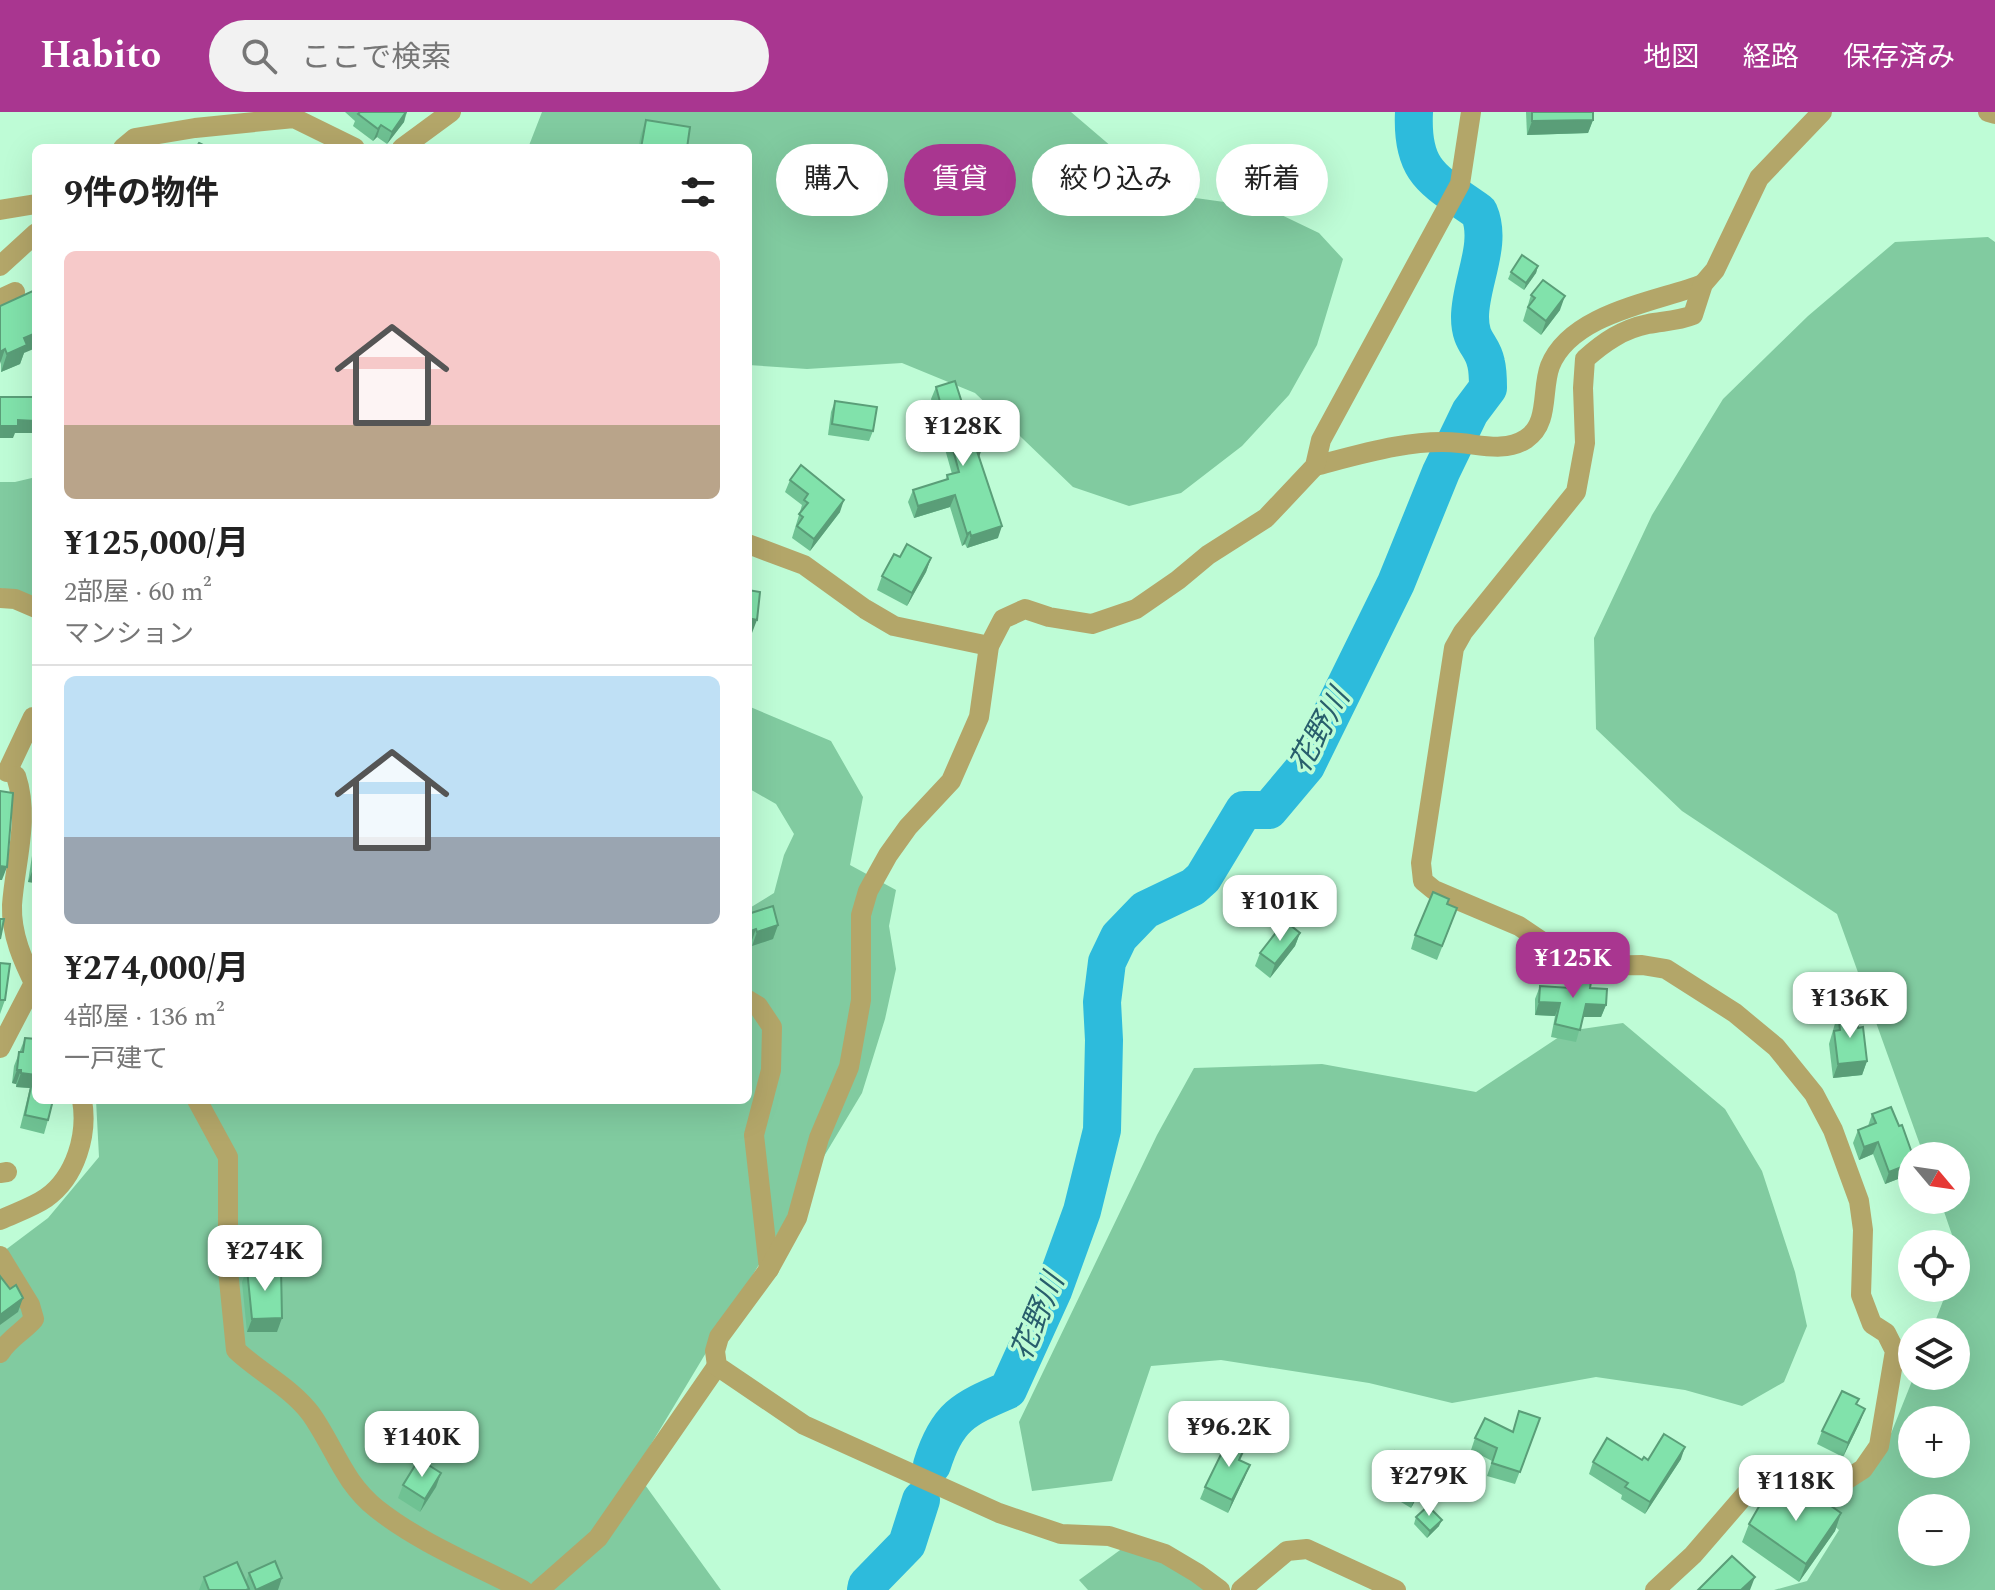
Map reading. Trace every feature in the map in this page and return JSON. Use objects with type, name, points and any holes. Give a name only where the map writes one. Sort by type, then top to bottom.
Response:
[{"type":"street","points":[[407,144],[451,112]]},
{"type":"street","points":[[539,1590],[598,1538],[717,1366],[715,1351],[719,1337],[769,1269],[797,1218],[819,1138],[834,1107],[855,1048],[861,1000],[861,915],[868,891],[908,827],[951,781],[979,717],[989,646],[1003,619],[1025,609],[1049,617],[1092,624],[1136,609],[1208,555],[1266,518],[1315,466],[1321,440],[1460,184],[1471,112]]},
{"type":"street","points":[[1655,1590],[1693,1555],[1757,1485],[1775,1479],[1821,1485],[1846,1480],[1863,1469],[1879,1446],[1895,1351],[1886,1333],[1872,1324],[1861,1295],[1863,1230],[1859,1201],[1833,1130],[1814,1094],[1776,1047],[1735,1013],[1666,969],[1642,965],[1585,966],[1519,926],[1434,890],[1423,881],[1421,863],[1454,648],[1463,632],[1576,492],[1585,443],[1585,359],[1600,345],[1623,332],[1649,324],[1676,322],[1693,315],[1703,284],[1715,270],[1759,178],[1822,112]]},
{"type":"street","points":[[1988,112],[1995,114]]},
{"type":"street","points":[[128,144],[135,138],[294,118],[347,144]]},
{"type":"street","points":[[0,210],[32,205]]},
{"type":"street","points":[[0,266],[32,237]]},
{"type":"street","points":[[1315,466],[1439,441],[1499,448],[1524,440],[1537,429],[1550,367],[1561,350],[1580,331],[1625,308],[1703,284]]},
{"type":"street","points":[[752,546],[804,565],[894,626],[989,646]]},
{"type":"street","points":[[0,598],[15,599],[32,606]]},
{"type":"street","points":[[32,720],[15,774],[30,799],[12,907],[18,951],[32,979]]},
{"type":"street","points":[[0,1048],[32,990]]},
{"type":"street","points":[[752,1002],[767,1016],[773,1041],[771,1070],[754,1135],[769,1269]]},
{"type":"street","points":[[0,1220],[47,1198],[65,1179],[81,1141],[85,1115],[83,1104]]},
{"type":"street","points":[[199,1104],[228,1157],[228,1270],[236,1350],[311,1414],[345,1476],[378,1510],[414,1533],[523,1590]]},
{"type":"street","points":[[0,1256],[30,1305],[34,1319],[0,1353]]},
{"type":"street","points":[[717,1366],[804,1425],[988,1508],[1061,1534],[1109,1536],[1165,1554],[1220,1590]]},
{"type":"street","points":[[1241,1590],[1287,1551],[1307,1549],[1396,1590]]},
{"type":"green space","points":[[542,112],[1071,112],[1108,144],[1032,144],[1032,216],[1200,216],[1200,199],[1216,201],[1216,216],[1284,216],[1319,233],[1343,259],[1317,345],[1289,395],[1242,446],[1181,493],[1129,506],[1073,487],[975,393],[902,363],[807,369],[752,365],[752,144],[530,144]]},
{"type":"green space","points":[[1988,237],[1995,242],[1995,1590],[1774,1590],[1807,1581],[1839,1530],[1817,1512],[1819,1493],[1886,1446],[1898,1416],[1898,1478],[1970,1478],[1970,1406],[1902,1406],[1908,1390],[1970,1390],[1970,1318],[1936,1318],[1943,1302],[1970,1302],[1970,1230],[1950,1230],[1945,1214],[1970,1214],[1970,1142],[1919,1142],[1837,914],[1682,811],[1596,729],[1594,638],[1652,515],[1723,399],[1808,316],[1895,242]]},
{"type":"green space","points":[[32,478],[32,596],[0,588],[0,482]]},
{"type":"green space","points":[[752,708],[831,741],[863,797],[850,865],[896,890],[889,926],[896,969],[885,1019],[862,1093],[635,1471],[721,1590],[0,1590],[0,1254],[48,1218],[99,1157],[96,1104],[752,1104],[752,907],[774,893],[784,855],[794,834],[776,804],[752,790]]},
{"type":"green space","points":[[1623,1023],[1725,1109],[1762,1171],[1795,1272],[1807,1326],[1784,1382],[1742,1406],[1685,1390],[1596,1377],[1452,1403],[1369,1383],[1221,1360],[1151,1366],[1112,1481],[1032,1491],[1019,1422],[1157,1135],[1194,1068],[1322,1064],[1476,1092],[1568,1031]]},
{"type":"green space","points":[[1127,1545],[1226,1590],[1088,1590],[1079,1580]]},
{"type":"building","points":[[406,112],[392,132],[381,125],[378,129],[358,114]]},
{"type":"building","points":[[1532,112],[1593,112],[1593,120],[1532,121]]},
{"type":"building","points":[[646,120],[690,127],[688,144],[642,144]]},
{"type":"building","points":[[1522,255],[1538,266],[1526,283],[1511,272]]},
{"type":"building","points":[[1543,280],[1565,296],[1546,321],[1528,307],[1535,298],[1531,295]]},
{"type":"building","points":[[32,291],[32,335],[24,338],[27,345],[7,354],[5,349],[0,352],[0,306]]},
{"type":"building","points":[[955,381],[964,409],[971,407],[983,445],[976,448],[1002,526],[971,536],[970,532],[967,534],[955,495],[918,506],[913,490],[948,479],[947,475],[959,472],[936,387]]},
{"type":"building","points":[[0,397],[32,397],[32,421],[18,420],[18,426],[0,426]]},
{"type":"building","points":[[835,401],[877,407],[873,431],[832,424]]},
{"type":"building","points":[[801,465],[844,500],[814,539],[797,526],[803,517],[799,514],[808,503],[804,500],[808,494],[790,480]]},
{"type":"building","points":[[907,544],[931,558],[912,593],[882,576],[894,554],[900,557]]},
{"type":"building","points":[[752,591],[760,592],[757,620],[752,619]]},
{"type":"building","points":[[0,791],[13,793],[7,867],[0,866]]},
{"type":"building","points":[[1433,892],[1449,899],[1447,904],[1457,908],[1442,946],[1415,935]]},
{"type":"building","points":[[773,906],[778,925],[757,932],[756,929],[752,930],[752,913]]},
{"type":"building","points":[[1285,921],[1300,933],[1275,964],[1260,953]]},
{"type":"building","points":[[0,963],[10,964],[5,1000],[0,1000]]},
{"type":"building","points":[[1575,971],[1592,976],[1590,988],[1607,989],[1606,1005],[1586,1004],[1580,1030],[1555,1024],[1560,1003],[1539,1002],[1540,986],[1571,988]]},
{"type":"building","points":[[1856,1011],[1858,1028],[1863,1027],[1867,1061],[1838,1064],[1834,1031],[1840,1030],[1838,1013]]},
{"type":"building","points":[[25,1038],[32,1039],[32,1074],[17,1070],[19,1052],[23,1052]]},
{"type":"building","points":[[32,1082],[32,1104],[52,1104],[48,1120],[25,1115]]},
{"type":"building","points":[[1891,1107],[1908,1142],[1898,1142],[1898,1168],[1889,1172],[1878,1142],[1864,1147],[1858,1130],[1876,1123],[1872,1114]]},
{"type":"building","points":[[281,1268],[282,1318],[252,1319],[247,1269]]},
{"type":"building","points":[[0,1276],[10,1289],[16,1285],[23,1298],[0,1315]]},
{"type":"building","points":[[1842,1391],[1859,1399],[1856,1404],[1865,1409],[1848,1443],[1822,1431]]},
{"type":"building","points":[[1519,1411],[1540,1418],[1520,1472],[1492,1463],[1497,1448],[1475,1438],[1485,1418],[1513,1432]]},
{"type":"building","points":[[1231,1434],[1248,1441],[1239,1460],[1250,1465],[1232,1500],[1205,1487]]},
{"type":"building","points":[[1664,1434],[1685,1447],[1650,1502],[1625,1487],[1628,1483],[1593,1462],[1607,1438],[1642,1460],[1644,1457],[1648,1460]]},
{"type":"building","points":[[1395,1451],[1431,1468],[1416,1494],[1381,1474]]},
{"type":"building","points":[[419,1459],[441,1473],[425,1499],[403,1485]]},
{"type":"building","points":[[1804,1487],[1841,1513],[1806,1564],[1749,1524],[1765,1496],[1771,1499],[1773,1494],[1793,1506]]},
{"type":"building","points":[[1428,1506],[1442,1520],[1430,1531],[1416,1517]]},
{"type":"building","points":[[1732,1556],[1755,1577],[1741,1590],[1698,1590]]},
{"type":"building","points":[[275,1561],[282,1578],[256,1590],[249,1573]]},
{"type":"building","points":[[237,1562],[249,1589],[209,1590],[204,1577]]},
{"type":"waterway","name":"花野川","points":[[932,1465],[944,1435],[959,1416],[1008,1390],[1053,1291],[1082,1211],[1102,1130],[1102,1002],[1107,962],[1119,937],[1145,910],[1193,887],[1203,878],[1244,810],[1269,810],[1306,766],[1396,583],[1441,472],[1470,412],[1488,388],[1486,363],[1474,338],[1470,317],[1484,237],[1483,224],[1479,212],[1438,182],[1421,162],[1414,132],[1414,112]]},
{"type":"waterway","name":"花野川","points":[[866,1590],[867,1585],[907,1544],[921,1500]]}]
